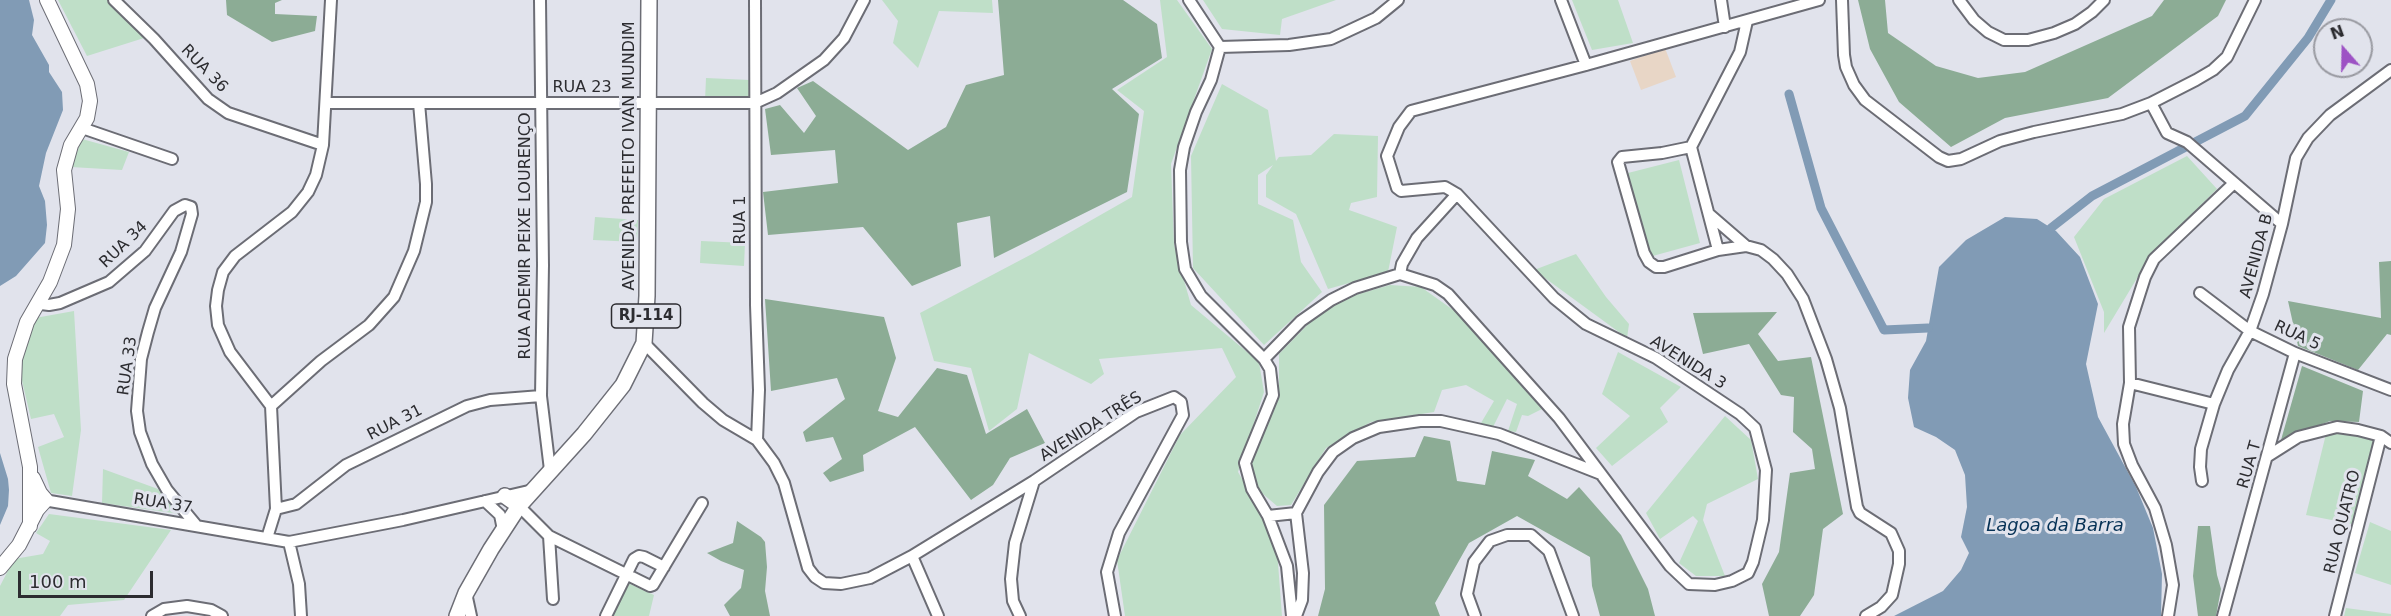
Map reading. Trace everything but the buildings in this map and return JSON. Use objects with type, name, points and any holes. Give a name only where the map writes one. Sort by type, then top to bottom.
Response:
[{"type":"main road","name":"AVENIDA PREFEITO IVAN MUNDIM","points":[[533,490],[584,434],[623,385],[644,343],[647,296],[650,103],[649,0]]},
{"type":"main road","name":"RJ-114","points":[[457,616],[466,593],[503,530],[517,508],[533,490]]},
{"type":"main road","points":[[500,504],[517,508]]},
{"type":"street","points":[[0,568],[19,545],[37,510],[46,500],[36,486],[30,467],[13,370],[20,340],[31,313],[50,282],[64,245],[68,209],[64,170],[71,145],[82,128],[89,109],[89,90],[47,0]]},
{"type":"street","name":"RUA 36","points":[[114,0],[215,104],[240,117],[323,145]]},
{"type":"street","points":[[267,538],[276,509],[270,406],[230,352],[218,325],[216,306],[223,272],[235,256],[292,212],[308,192],[316,175],[323,145],[331,0]]},
{"type":"street","name":"RUA ADEMIR PEIXE LOURENÇO","points":[[540,0],[543,265],[541,396],[550,470]]},
{"type":"street","name":"RUA 1","points":[[755,0],[756,295],[759,390],[757,440]]},
{"type":"street","name":"RUA 23","points":[[326,103],[755,103],[777,93],[824,60],[844,38],[864,0]]},
{"type":"street","points":[[1189,0],[1220,47],[1211,81],[1196,112],[1184,147],[1180,170],[1181,243],[1185,269],[1201,296],[1264,359],[1270,369],[1273,395],[1245,463],[1252,489],[1268,516],[1287,566],[1294,616]]},
{"type":"street","points":[[1220,47],[1289,45],[1331,39],[1376,18],[1398,0]]},
{"type":"street","points":[[1561,0],[1586,65]]},
{"type":"street","points":[[1721,0],[1725,27]]},
{"type":"street","points":[[1400,274],[1402,264],[1417,238],[1457,194],[1445,187],[1406,191],[1397,188],[1387,156],[1399,127],[1411,111],[1819,0]]},
{"type":"street","points":[[1842,0],[1844,55],[1846,67],[1854,85],[1865,100],[1939,157],[1948,161],[1961,159],[2000,141],[2034,132],[2105,119],[2151,103],[2196,80],[2213,70],[2227,57],[2255,0]]},
{"type":"street","points":[[1959,0],[1974,20],[1988,32],[2004,40],[2028,40],[2075,24],[2104,0]]},
{"type":"street","points":[[1718,250],[1691,147],[1740,52],[1747,21]]},
{"type":"street","name":"AVENIDA B","points":[[2202,481],[2201,449],[2214,404],[2228,370],[2250,331],[2282,224],[2296,158],[2308,138],[2330,115],[2391,70]]},
{"type":"street","points":[[2151,103],[2167,134],[2187,142],[2282,224]]},
{"type":"street","points":[[270,406],[321,361],[369,325],[394,297],[414,252],[426,202],[419,104]]},
{"type":"street","points":[[82,128],[172,159]]},
{"type":"street","points":[[1691,147],[1620,158],[1618,162],[1644,253],[1649,262],[1656,267],[1664,267],[1718,250],[1746,246],[1761,250],[1787,274],[1803,299],[1826,359],[1840,408],[1857,507],[1860,513],[1891,533],[1897,544],[1899,564],[1892,596],[1881,608],[1866,616]]},
{"type":"street","points":[[2168,616],[2173,585],[2166,545],[2155,508],[2132,465],[2124,444],[2123,424],[2130,383],[2129,327],[2145,277],[2154,258],[2234,183]]},
{"type":"street","name":"AVENIDA 3","points":[[1457,194],[1554,298],[1586,324],[1656,358],[1740,414],[1755,428],[1766,470],[1763,520],[1753,562],[1748,573],[1732,581],[1715,585],[1689,584],[1670,566],[1601,474]]},
{"type":"street","name":"RUA 34","points":[[39,301],[41,304],[49,305],[60,303],[109,282],[145,251],[174,211],[189,205]]},
{"type":"street","name":"RUA 33","points":[[189,205],[193,210],[181,252],[155,308],[141,359],[137,411],[140,432],[152,464],[167,489],[196,525]]},
{"type":"street","points":[[1709,214],[1746,246]]},
{"type":"street","points":[[1264,359],[1301,321],[1331,300],[1355,288],[1400,274],[1435,285],[1448,294],[1559,418],[1601,474]]},
{"type":"street","name":"RUA 5","points":[[2200,293],[2250,331],[2295,353],[2391,390]]},
{"type":"street","points":[[644,343],[703,403],[723,420],[757,440]]},
{"type":"street","name":"RUA T","points":[[2223,616],[2295,353]]},
{"type":"street","points":[[2130,383],[2214,404]]},
{"type":"street","name":"RUA 31","points":[[276,509],[296,504],[346,465],[467,406],[490,400],[541,396]]},
{"type":"street","name":"AVENIDA TRÊS","points":[[757,440],[774,463],[784,483],[808,568],[824,583],[841,584],[870,578],[912,556],[1034,481],[1136,412],[1174,397],[1181,402],[1183,415],[1119,533],[1107,572],[1114,616]]},
{"type":"street","points":[[1294,616],[1302,600],[1304,573],[1296,513],[1318,472],[1333,452],[1353,438],[1379,427],[1420,421],[1441,421],[1499,434],[1601,474]]},
{"type":"street","points":[[2268,456],[2298,437],[2337,427],[2381,436],[2391,443]]},
{"type":"street","name":"RUA QUATRO","points":[[2335,616],[2381,436]]},
{"type":"street","points":[[30,467],[30,526]]},
{"type":"street","points":[[1020,616],[1013,601],[1011,579],[1015,543],[1034,481]]},
{"type":"street","points":[[301,616],[299,584],[289,542],[403,520],[485,501],[500,504],[533,490]]},
{"type":"street","name":"RUA 37","points":[[31,498],[289,542]]},
{"type":"street","points":[[517,508],[549,536],[651,586],[702,503]]},
{"type":"street","points":[[500,504],[503,530]]},
{"type":"street","points":[[1268,516],[1296,513]]},
{"type":"street","points":[[1475,616],[1467,594],[1474,562],[1490,541],[1507,535],[1531,536],[1549,551],[1573,616]]},
{"type":"street","points":[[549,536],[553,599]]},
{"type":"street","points":[[606,616],[634,559],[639,556],[664,567]]},
{"type":"street","points":[[912,556],[938,616]]},
{"type":"street","points":[[466,593],[471,616]]},
{"type":"street","points":[[152,616],[164,609],[187,606],[211,610],[222,616]]},
{"type":"shaded area","points":[[1665,48],[1676,77],[1641,90],[1630,61]]},
{"type":"green space","points":[[58,0],[113,0],[144,38],[87,56]]},
{"type":"green space","points":[[226,0],[282,0],[275,3],[275,14],[317,16],[315,31],[272,42],[227,15]]},
{"type":"green space","points":[[882,0],[992,0],[993,13],[939,11],[918,68],[893,43],[898,21]]},
{"type":"green space","points":[[998,0],[1123,0],[1157,24],[1162,58],[1112,89],[1139,114],[1127,192],[994,258],[990,216],[957,223],[961,266],[912,286],[863,227],[768,235],[763,192],[838,183],[835,150],[771,155],[765,109],[780,105],[804,133],[816,116],[797,88],[813,81],[908,150],[946,127],[966,85],[1004,75]]},
{"type":"green space","points":[[1160,0],[1177,0],[1212,49],[1171,164],[1174,245],[1191,305],[1259,362],[1264,392],[1238,472],[1276,537],[1282,616],[1125,616],[1117,560],[1180,435],[1236,377],[1222,348],[1099,359],[1104,374],[1091,384],[1029,353],[1017,409],[989,431],[971,368],[934,361],[920,313],[1032,254],[1132,197],[1144,111],[1117,90],[1167,57]]},
{"type":"green space","points":[[1203,0],[1336,0],[1282,19],[1280,35],[1222,29]]},
{"type":"green space","points":[[1572,0],[1618,0],[1633,43],[1592,50]]},
{"type":"green space","points":[[1858,0],[1885,0],[1888,33],[1936,66],[1978,78],[2025,72],[2152,16],[2164,0],[2226,0],[2218,16],[2108,98],[2005,118],[1951,147],[1899,102],[1870,49]]},
{"type":"green space","points":[[706,78],[750,80],[749,103],[705,101]]},
{"type":"green space","points":[[1222,84],[1268,110],[1276,161],[1279,157],[1311,155],[1334,134],[1378,136],[1377,197],[1351,203],[1349,210],[1397,227],[1388,272],[1328,289],[1296,214],[1266,197],[1266,175],[1273,165],[1258,175],[1258,204],[1293,220],[1301,262],[1322,292],[1264,345],[1193,268],[1191,156]]},
{"type":"green space","points":[[82,139],[129,152],[122,170],[71,167]]},
{"type":"green space","points":[[2187,156],[2217,189],[2151,255],[2104,333],[2104,312],[2074,237],[2104,199]]},
{"type":"green space","points":[[1679,160],[1700,243],[1649,257],[1628,173]]},
{"type":"green space","points":[[595,217],[638,220],[637,242],[593,240]]},
{"type":"green space","points":[[701,241],[745,243],[744,266],[700,263]]},
{"type":"green space","points":[[1576,254],[1606,297],[1629,324],[1627,338],[1534,270]]},
{"type":"green space","points":[[2391,261],[2391,335],[2387,334],[2358,370],[2298,346],[2288,301],[2381,318],[2379,262]]},
{"type":"green space","points":[[1390,285],[1421,287],[1456,312],[1542,409],[1528,416],[1522,415],[1516,432],[1508,431],[1517,404],[1507,399],[1493,427],[1481,423],[1494,401],[1466,385],[1442,390],[1434,412],[1371,422],[1326,448],[1291,505],[1277,506],[1256,488],[1250,463],[1279,397],[1279,354],[1321,311],[1348,297]]},
{"type":"green space","points":[[765,299],[884,317],[896,358],[878,411],[898,417],[937,368],[967,375],[986,434],[1027,409],[1045,443],[1010,458],[993,485],[971,500],[915,427],[863,455],[864,471],[830,482],[823,473],[842,459],[833,437],[806,442],[803,432],[845,399],[837,378],[771,391]]},
{"type":"green space","points":[[74,311],[81,430],[72,496],[51,493],[38,447],[64,437],[54,414],[31,419],[19,368],[35,318]]},
{"type":"green space","points":[[1777,312],[1758,334],[1778,361],[1811,357],[1843,514],[1823,529],[1814,595],[1800,616],[1769,616],[1762,584],[1779,552],[1790,473],[1815,469],[1812,449],[1793,432],[1794,397],[1781,395],[1749,344],[1703,354],[1693,313]]},
{"type":"green space","points":[[1618,352],[1681,387],[1660,408],[1668,422],[1612,466],[1596,448],[1630,416],[1602,394]]},
{"type":"green space","points":[[2302,366],[2363,391],[2359,422],[2330,421],[2281,440]]},
{"type":"green space","points":[[1725,416],[1751,440],[1758,479],[1707,504],[1703,520],[1725,576],[1696,576],[1679,563],[1698,521],[1693,516],[1660,539],[1646,513]]},
{"type":"green space","points":[[2327,430],[2374,440],[2352,524],[2306,515]]},
{"type":"green space","points":[[1424,436],[1450,441],[1457,481],[1485,485],[1492,451],[1535,460],[1528,476],[1567,499],[1579,487],[1621,535],[1648,589],[1655,616],[1600,616],[1592,586],[1590,557],[1517,516],[1469,543],[1435,603],[1440,616],[1318,616],[1325,589],[1324,505],[1357,461],[1415,457]]},
{"type":"green space","points":[[103,469],[158,489],[180,514],[102,503]]},
{"type":"green space","points":[[49,514],[171,530],[124,600],[68,605],[60,616],[0,616],[0,586],[14,559],[43,554],[50,541],[36,533]]},
{"type":"green space","points":[[737,521],[765,542],[767,567],[765,591],[770,616],[730,616],[724,605],[741,588],[744,570],[707,553],[733,543]]},
{"type":"green space","points":[[2370,522],[2391,531],[2391,585],[2355,573]]},
{"type":"green space","points":[[2198,526],[2210,526],[2221,589],[2216,616],[2198,616],[2193,576]]},
{"type":"green space","points":[[628,583],[654,595],[649,616],[611,616]]},
{"type":"green space","points":[[2346,608],[2391,614],[2391,616],[2344,616]]},
{"type":"water","points":[[0,0],[29,0],[34,20],[32,35],[49,65],[49,72],[62,92],[63,110],[46,153],[39,186],[45,201],[47,225],[45,243],[16,276],[0,286]]},
{"type":"water","name":"Lagoa da Barra","points":[[2005,217],[2037,219],[2056,231],[2080,257],[2098,304],[2086,364],[2098,417],[2136,487],[2153,528],[2162,574],[2161,616],[1894,616],[1943,591],[1961,570],[1969,553],[1961,537],[1967,507],[1965,475],[1955,450],[1936,437],[1914,427],[1908,398],[1910,370],[1926,341],[1939,267],[1966,240]]},
{"type":"water","points":[[0,453],[9,490],[8,506],[0,525]]},
{"type":"waterway","points":[[2051,228],[2092,196],[2245,116],[2308,38],[2331,0]]},
{"type":"waterway","points":[[1789,94],[1821,208],[1884,330],[1928,328]]}]
